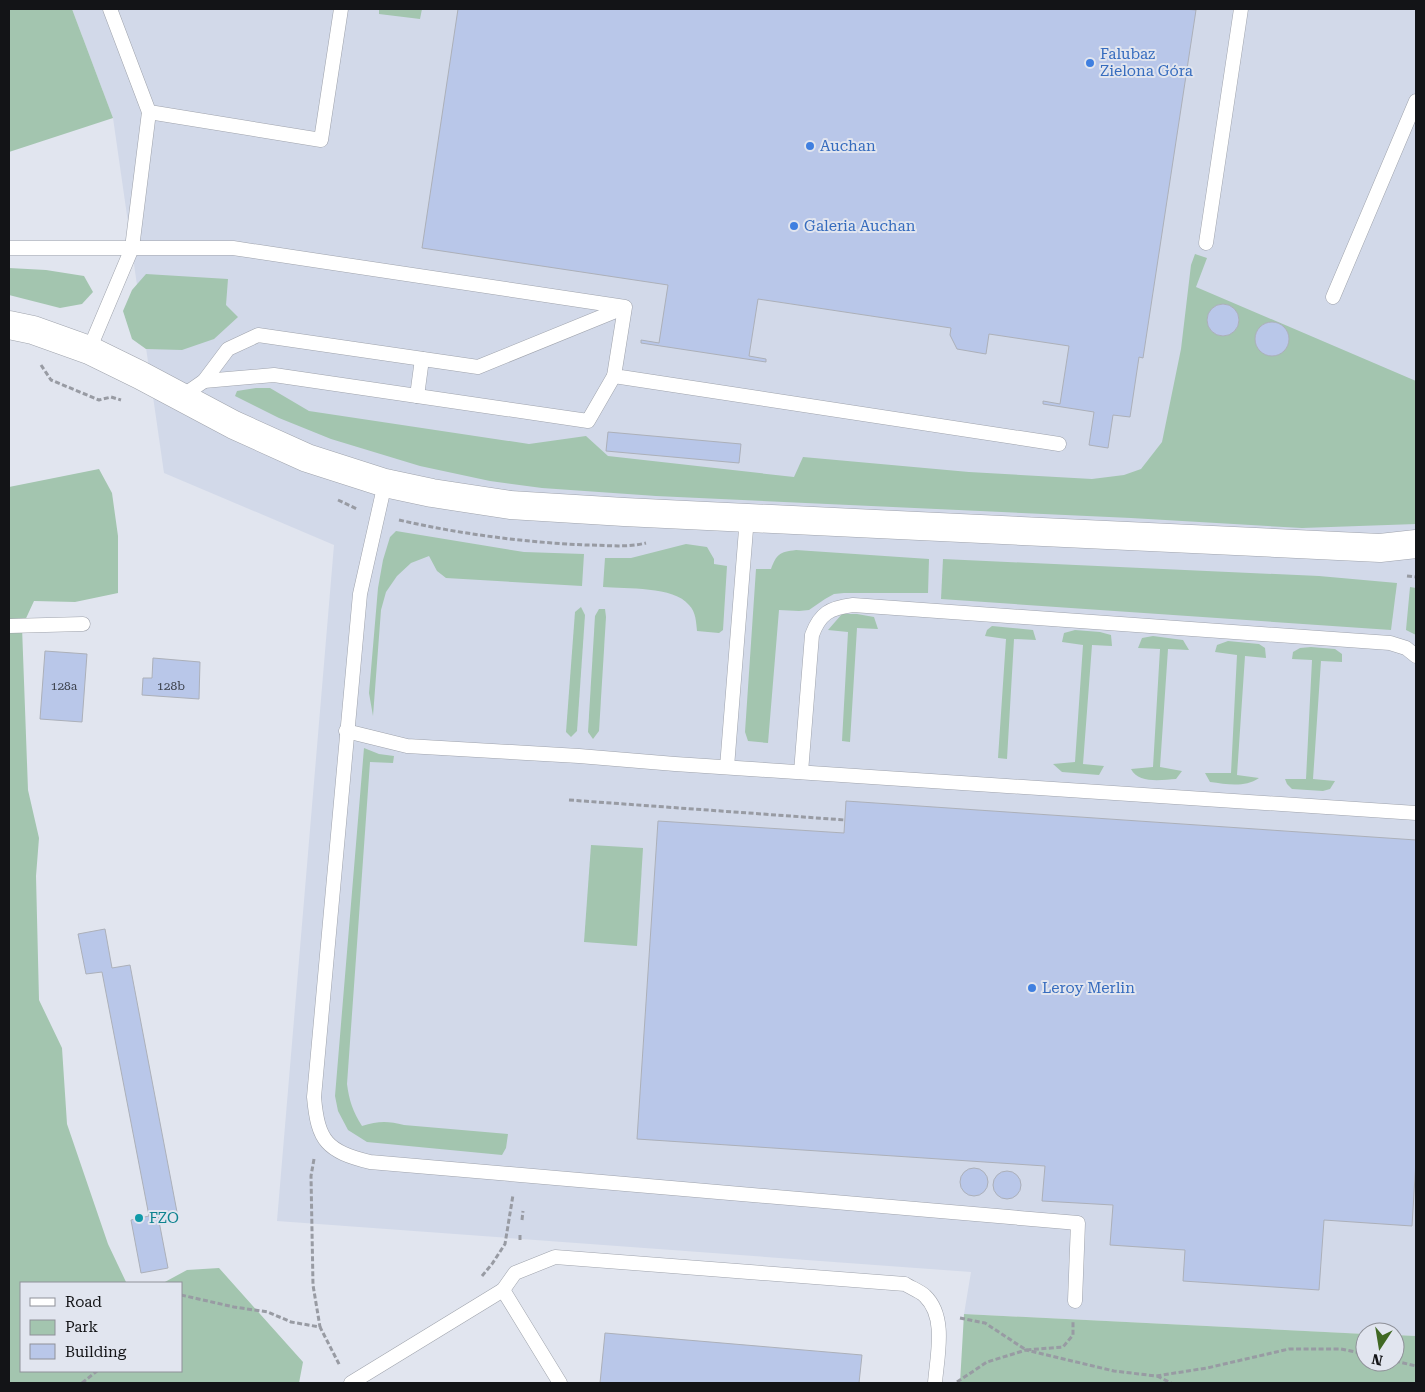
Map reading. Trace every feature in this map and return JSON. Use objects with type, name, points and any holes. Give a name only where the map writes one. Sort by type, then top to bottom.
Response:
[{"type":"street","points":[[9,324],[33,330],[89,350],[234,425],[307,458],[385,483],[510,506],[1380,548],[1416,544]]},
{"type":"street","points":[[1380,548],[1416,557]]},
{"type":"lane","points":[[89,350],[132,248],[149,112],[110,9]]},
{"type":"lane","points":[[149,112],[321,140],[341,9]]},
{"type":"lane","points":[[1206,243],[1241,9]]},
{"type":"lane","points":[[1332,297],[1416,102]]},
{"type":"lane","points":[[9,248],[232,248],[624,307]]},
{"type":"lane","points":[[181,397],[204,381],[228,349],[258,336],[478,367],[624,307]]},
{"type":"lane","points":[[204,381],[274,375],[588,421],[614,376],[624,307]]},
{"type":"lane","points":[[417,396],[422,359]]},
{"type":"lane","points":[[614,376],[1059,444]]},
{"type":"lane","points":[[385,483],[360,594],[346,731],[314,1098],[316,1120],[325,1141],[345,1156],[370,1162],[1078,1223],[1075,1301]]},
{"type":"lane","points":[[727,767],[747,517]]},
{"type":"lane","points":[[801,772],[812,635],[816,623],[826,613],[839,607],[853,605],[1390,643],[1406,648],[1416,656]]},
{"type":"lane","points":[[9,626],[83,624]]},
{"type":"lane","points":[[346,731],[407,746],[1416,813]]},
{"type":"lane","points":[[351,1383],[503,1290],[515,1273],[555,1257],[905,1284],[925,1295],[937,1314],[939,1336],[935,1383]]},
{"type":"lane","points":[[503,1290],[560,1383]]},
{"type":"path","points":[[569,800],[845,820]]},
{"type":"path","points":[[325,1141],[316,1149],[311,1176],[314,1285],[320,1327],[340,1367]]},
{"type":"path","points":[[492,1264],[504,1244],[511,1207]]},
{"type":"path","points":[[522,1220],[523,1211]]},
{"type":"path","points":[[520,1234],[520,1240]]},
{"type":"path","points":[[182,1295],[234,1307],[268,1312],[291,1322],[320,1327]]},
{"type":"path","points":[[955,1383],[987,1362],[1026,1350],[1063,1347],[1073,1335],[1075,1301]]},
{"type":"path","points":[[937,1314],[985,1323],[1026,1350],[1114,1371],[1156,1376],[1207,1368],[1289,1349],[1341,1349],[1355,1352]]},
{"type":"path","points":[[82,1383],[96,1372]]},
{"type":"path","points":[[1156,1376],[1171,1383]]},
{"type":"shaded area","points":[[72,9],[1416,9],[1416,1336],[1405,1335],[1405,1322],[1355,1322],[1355,1334],[964,1314],[971,1272],[277,1221],[334,545],[164,473],[113,118]]},
{"type":"green space","points":[[9,9],[72,9],[113,118],[9,152]]},
{"type":"green space","points":[[379,9],[422,9],[420,19],[379,14]]},
{"type":"green space","points":[[1195,254],[1207,258],[1196,287],[1416,381],[1416,524],[1302,528],[1131,518],[656,496],[542,488],[490,481],[420,466],[331,439],[279,418],[235,396],[237,391],[270,388],[309,411],[529,444],[586,436],[608,456],[794,477],[803,457],[969,472],[1092,479],[1124,475],[1141,469],[1162,442],[1181,349],[1191,265]]},
{"type":"green space","points":[[9,268],[46,270],[84,276],[93,292],[82,304],[60,308],[9,295]]},
{"type":"green space","points":[[146,274],[228,279],[226,305],[238,317],[214,339],[182,350],[146,349],[132,339],[123,311],[132,290]]},
{"type":"green space","points":[[99,469],[112,493],[118,536],[118,593],[75,602],[34,601],[22,627],[28,790],[39,838],[36,876],[39,1000],[62,1048],[67,1124],[108,1244],[126,1282],[20,1282],[20,1372],[182,1372],[182,1282],[165,1282],[187,1270],[219,1268],[303,1362],[299,1383],[9,1383],[9,487]]},
{"type":"green space","points":[[396,531],[524,552],[584,554],[582,586],[446,578],[437,571],[429,556],[411,563],[397,576],[386,592],[381,610],[373,716],[369,693],[378,588],[383,560],[390,537]]},
{"type":"green space","points":[[686,544],[707,547],[714,559],[714,564],[727,566],[723,630],[719,633],[697,631],[695,617],[689,605],[672,594],[661,591],[603,587],[605,558],[631,558]]},
{"type":"green space","points":[[796,550],[929,559],[928,593],[834,594],[809,610],[779,610],[768,743],[748,741],[745,732],[756,569],[771,569],[779,555]]},
{"type":"green space","points":[[943,559],[1319,576],[1397,583],[1391,630],[941,599]]},
{"type":"green space","points":[[1410,587],[1416,588],[1416,635],[1406,630]]},
{"type":"green space","points":[[581,607],[585,615],[577,731],[571,737],[566,732],[575,612]]},
{"type":"green space","points":[[599,609],[605,609],[606,617],[599,731],[593,739],[588,732],[595,616]]},
{"type":"green space","points":[[842,614],[874,617],[878,629],[857,628],[850,742],[842,741],[848,632],[828,630]]},
{"type":"green space","points":[[992,626],[1033,630],[1036,640],[1014,639],[1007,759],[998,758],[1006,639],[985,636],[987,630]]},
{"type":"green space","points":[[1075,630],[1111,635],[1112,646],[1092,645],[1083,764],[1104,766],[1099,775],[1062,772],[1053,764],[1075,762],[1083,645],[1062,642],[1064,633]]},
{"type":"green space","points":[[1153,636],[1183,640],[1189,650],[1168,649],[1160,767],[1182,771],[1176,779],[1145,779],[1134,774],[1131,769],[1153,767],[1160,649],[1138,648],[1142,638]]},
{"type":"green space","points":[[1228,641],[1259,644],[1265,648],[1266,658],[1245,656],[1237,775],[1259,778],[1241,784],[1210,782],[1205,773],[1231,773],[1237,655],[1215,652],[1217,645]]},
{"type":"green space","points":[[1300,648],[1335,649],[1342,654],[1342,662],[1321,661],[1313,779],[1335,781],[1330,789],[1323,791],[1292,789],[1285,779],[1306,779],[1312,660],[1292,659],[1293,652]]},
{"type":"green space","points":[[364,748],[379,754],[394,756],[393,763],[370,762],[347,1084],[352,1106],[362,1126],[378,1122],[388,1122],[508,1134],[506,1148],[502,1155],[367,1142],[348,1130],[338,1111],[335,1096]]},
{"type":"green space","points":[[591,845],[643,848],[637,946],[584,942]]},
{"type":"green space","points":[[964,1314],[1355,1334],[1355,1372],[1405,1372],[1405,1335],[1416,1336],[1416,1383],[960,1383]]},
{"type":"building","name":"Galeria Auchan","points":[[458,9],[1196,10],[1143,358],[1139,357],[1130,417],[1113,415],[1108,448],[1089,445],[1094,412],[1043,404],[1043,401],[1060,404],[1069,346],[989,334],[986,354],[957,349],[950,335],[951,328],[758,299],[749,356],[766,359],[766,362],[641,343],[641,340],[659,343],[668,285],[422,248]]},
{"type":"building","points":[[1223,304],[1235,308],[1239,320],[1235,332],[1223,336],[1211,332],[1207,320],[1211,308]]},
{"type":"building","points":[[1272,322],[1284,327],[1289,339],[1284,351],[1272,356],[1260,351],[1255,339],[1260,327]]},
{"type":"building","points":[[608,432],[741,444],[739,463],[606,451]]},
{"type":"building","points":[[45,651],[87,654],[82,722],[40,719]]},
{"type":"building","points":[[153,658],[200,662],[199,699],[142,695],[143,678],[152,678]]},
{"type":"building","name":"Leroy Merlin","points":[[846,801],[1416,840],[1416,1160],[1412,1226],[1324,1220],[1319,1290],[1183,1281],[1185,1250],[1110,1245],[1113,1205],[1042,1201],[1045,1166],[637,1139],[658,821],[844,833]]},
{"type":"building","points":[[105,929],[112,968],[130,965],[177,1212],[158,1216],[168,1268],[141,1273],[131,1220],[149,1216],[102,972],[86,974],[78,934]]},
{"type":"building","points":[[974,1168],[984,1172],[988,1182],[984,1192],[974,1196],[964,1192],[960,1182],[964,1172]]},
{"type":"building","points":[[1007,1171],[1017,1175],[1021,1185],[1017,1195],[1007,1199],[997,1195],[993,1185],[997,1175]]},
{"type":"building","points":[[605,1333],[862,1355],[859,1383],[600,1383]]},
{"type":"place","name":"Falubaz Zielona Góra","points":[[1090,63]]},
{"type":"place","name":"Auchan","points":[[810,146]]},
{"type":"place","name":"Galeria Auchan","points":[[794,226]]},
{"type":"place","name":"Leroy Merlin","points":[[1032,988]]},
{"type":"place","name":"FZO","points":[[139,1218]]}]
